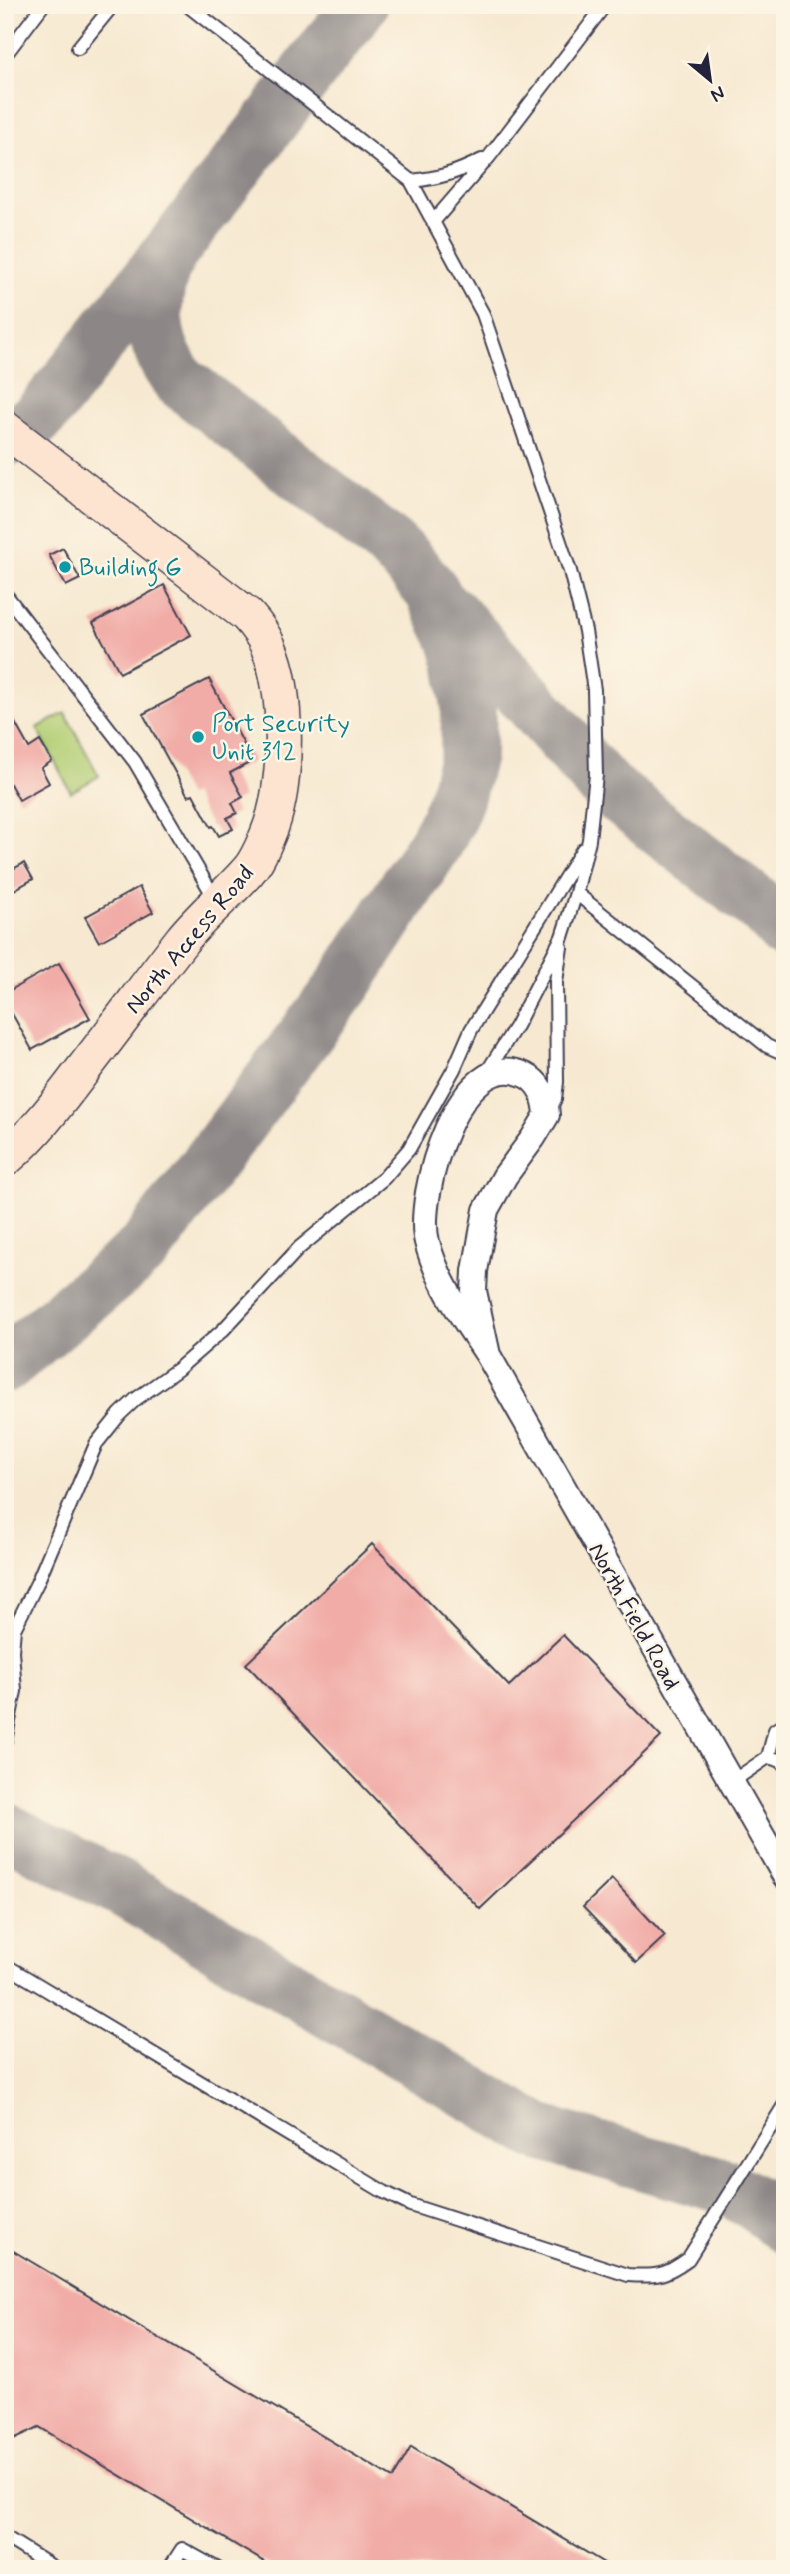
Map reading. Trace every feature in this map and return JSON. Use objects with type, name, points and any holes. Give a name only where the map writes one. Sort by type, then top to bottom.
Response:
[{"type":"street","name":"North Access Road","points":[[5,429],[247,615],[260,630],[269,648],[283,720],[283,758],[276,813],[250,870],[216,902],[182,941],[51,1111],[5,1160]]},
{"type":"street","points":[[485,1075],[507,1069],[530,1077],[542,1091],[547,1115]]},
{"type":"street","name":"North Field Road","points":[[485,1075],[464,1097],[434,1162],[425,1200],[426,1240],[443,1286],[488,1355],[729,1783],[785,1876]]},
{"type":"street","name":"North Field Road","points":[[488,1355],[474,1291],[486,1210],[505,1176],[547,1115]]},
{"type":"lane","points":[[5,55],[43,5]]},
{"type":"lane","points":[[78,48],[113,5]]},
{"type":"lane","points":[[187,5],[411,181],[483,314],[570,571],[586,631],[594,691],[596,775],[589,840],[562,937],[516,1026],[485,1075]]},
{"type":"lane","points":[[433,222],[489,156],[605,5]]},
{"type":"lane","points":[[411,181],[457,173],[489,156]]},
{"type":"lane","points":[[5,594],[135,762],[216,902]]},
{"type":"lane","points":[[5,1741],[15,1691],[12,1651],[14,1629],[37,1583],[96,1444],[120,1414],[223,1330],[299,1248],[384,1178],[409,1149],[454,1069],[471,1030],[589,840]]},
{"type":"lane","points":[[576,893],[767,1046],[785,1054]]},
{"type":"lane","points":[[547,1115],[555,1099],[558,1083],[556,982],[562,937]]},
{"type":"lane","points":[[729,1783],[768,1757],[775,1730],[785,1724]]},
{"type":"lane","points":[[768,1757],[782,1762],[785,1766]]},
{"type":"lane","points":[[5,1965],[401,2200],[628,2275],[656,2277],[672,2271],[688,2259],[785,2104]]},
{"type":"lane","points":[[5,2537],[56,2569]]},
{"type":"lane","points":[[169,2569],[182,2549],[218,2569]]},
{"type":"green space","points":[[65,713],[99,776],[71,792],[37,728]]},
{"type":"building","name":"Building G","points":[[63,548],[80,579],[66,586],[49,555]]},
{"type":"building","points":[[164,585],[191,635],[120,673],[93,623]]},
{"type":"building","name":"Port Security Unit 312","points":[[209,679],[253,761],[230,773],[243,797],[232,803],[237,813],[227,818],[233,829],[219,836],[193,794],[188,796],[143,714]]},
{"type":"building","points":[[5,705],[29,748],[40,741],[52,761],[41,768],[49,783],[19,800],[10,784],[5,787]]},
{"type":"building","points":[[24,863],[33,879],[5,895],[5,873]]},
{"type":"building","points":[[139,887],[153,912],[99,942],[85,917]]},
{"type":"building","points":[[59,963],[90,1018],[32,1050],[5,1001],[5,993]]},
{"type":"building","points":[[372,1544],[509,1686],[563,1635],[661,1737],[480,1909],[246,1664]]},
{"type":"building","points":[[612,1879],[665,1936],[636,1963],[583,1907]]},
{"type":"building","points":[[5,2246],[393,2478],[411,2447],[614,2569],[276,2569],[39,2427],[5,2443]]},
{"type":"taxiway","points":[[5,1365],[145,1248],[344,984],[436,842],[456,799],[468,755],[469,707],[462,660],[455,638],[432,591],[388,543],[180,381],[170,367],[157,336],[155,303],[162,270],[169,254],[360,5]]},
{"type":"taxiway","points":[[5,439],[34,421],[46,409],[163,261]]},
{"type":"taxiway","points":[[452,614],[605,786],[766,911],[785,931]]},
{"type":"taxiway","points":[[5,1830],[124,1890],[538,2132],[721,2185],[755,2203],[785,2226]]},
{"type":"place","name":"Building G","points":[[65,567]]},
{"type":"place","name":"Port Security Unit 312","points":[[198,737]]}]
